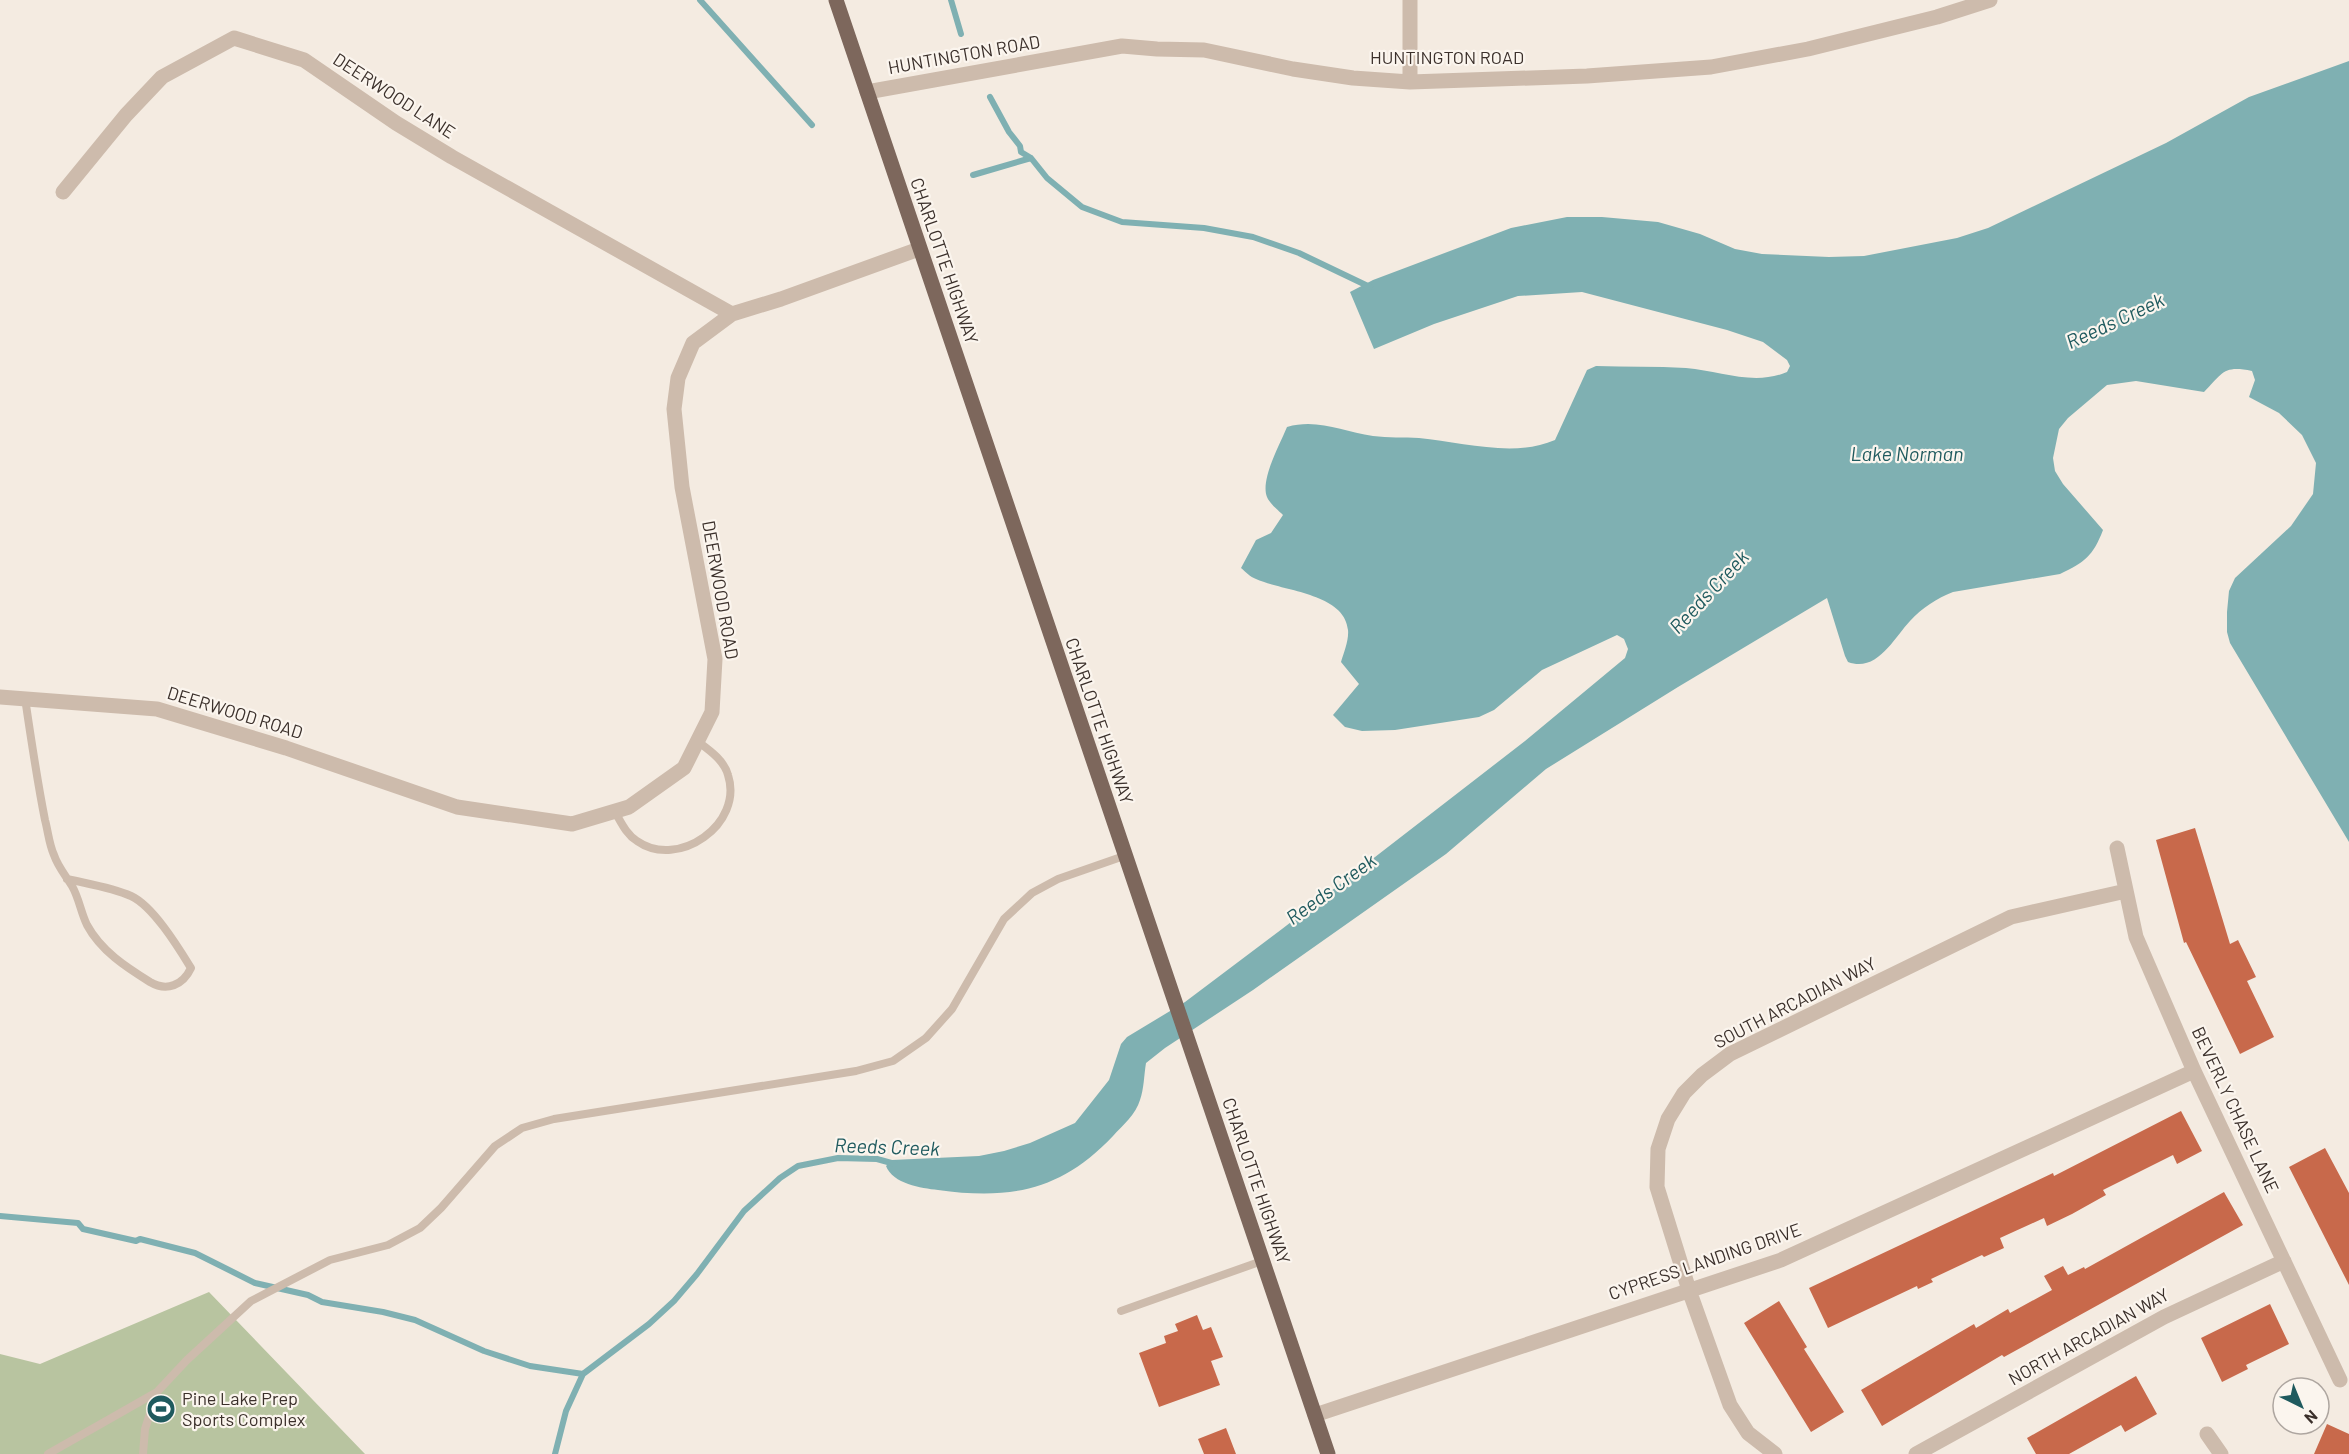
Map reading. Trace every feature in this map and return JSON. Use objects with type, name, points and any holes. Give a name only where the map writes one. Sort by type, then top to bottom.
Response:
[{"type":"main road","name":"CHARLOTTE HIGHWAY","points":[[836,0],[1328,1454]]},
{"type":"street","points":[[1410,0],[1410,82]]},
{"type":"street","name":"HUNTINGTON ROAD","points":[[867,92],[1122,46],[1157,50],[1204,50],[1293,69],[1353,78],[1410,82],[1587,76],[1711,67],[1808,50],[1937,18],[1990,0]]},
{"type":"street","name":"DEERWOOD LANE","points":[[63,192],[126,115],[162,77],[234,38],[304,60],[396,123],[452,157],[732,314]]},
{"type":"street","name":"DEERWOOD ROAD","points":[[0,697],[157,709],[319,759],[457,807],[572,824],[629,807],[684,768],[712,712],[715,659],[682,487],[674,409],[678,378],[693,342],[732,314],[782,299],[920,249]]},
{"type":"street","name":"BEVERLY CHASE LANE","points":[[2116,848],[2136,937],[2194,1071],[2340,1380]]},
{"type":"street","name":"SOUTH ARCADIAN WAY","points":[[1689,1290],[1657,1187],[1658,1149],[1668,1119],[1683,1093],[1702,1075],[1730,1054],[2011,917],[2126,891]]},
{"type":"street","name":"CYPRESS LANDING DRIVE","points":[[1315,1415],[1781,1260],[2194,1071]]},
{"type":"street","name":"NORTH ARCADIAN WAY","points":[[1916,1454],[2164,1317],[2284,1260]]},
{"type":"street","points":[[1689,1290],[1730,1405],[1756,1447],[1775,1454]]},
{"type":"street","points":[[2207,1434],[2221,1454]]},
{"type":"lane","points":[[25,698],[41,801],[53,855],[67,879],[73,887],[87,925],[101,945],[125,967],[157,986],[175,986],[186,979],[191,968],[140,901],[117,891],[67,879]]},
{"type":"lane","points":[[615,812],[626,831],[635,840],[654,849],[682,848],[706,836],[721,821],[727,808],[731,789],[729,775],[724,765],[697,741]]},
{"type":"lane","points":[[48,1454],[157,1392],[187,1360],[251,1302],[330,1260],[388,1245],[420,1228],[441,1208],[495,1146],[522,1128],[554,1119],[856,1071],[893,1061],[926,1038],[952,1009],[1004,919],[1032,893],[1058,879],[1124,856]]},
{"type":"lane","points":[[1121,1311],[1262,1261]]},
{"type":"lane","points":[[143,1454],[146,1430],[157,1392]]},
{"type":"green space","name":"Pine Lake Prep Sports Complex","points":[[209,1292],[365,1454],[0,1454],[0,1354],[40,1364]]},
{"type":"water","name":"Lake Norman","points":[[2349,61],[2349,842],[2230,643],[2227,632],[2229,591],[2235,578],[2291,526],[2313,494],[2316,463],[2302,435],[2279,413],[2249,397],[2255,380],[2252,371],[2235,369],[2224,372],[2204,392],[2136,381],[2107,385],[2068,418],[2059,429],[2053,458],[2055,471],[2063,484],[2103,530],[2092,552],[2076,566],[2060,574],[1947,594],[1920,612],[1884,652],[1868,663],[1848,662],[1827,598],[1546,769],[1446,854],[1253,990],[1165,1048],[1146,1063],[1141,1096],[1132,1115],[1094,1155],[1074,1169],[1054,1180],[1033,1187],[988,1194],[916,1186],[901,1181],[890,1172],[886,1166],[892,1160],[979,1156],[1004,1151],[1030,1143],[1075,1123],[1109,1080],[1121,1044],[1127,1037],[1185,1002],[1282,929],[1525,741],[1625,658],[1628,649],[1624,639],[1617,635],[1542,670],[1494,710],[1479,717],[1395,730],[1362,731],[1345,727],[1333,715],[1359,684],[1341,662],[1348,634],[1344,618],[1336,608],[1324,601],[1256,579],[1241,568],[1256,540],[1271,533],[1283,515],[1267,497],[1266,481],[1287,427],[1309,424],[1373,436],[1522,448],[1555,440],[1587,370],[1596,366],[1686,368],[1762,378],[1787,372],[1790,366],[1787,360],[1763,342],[1727,330],[1582,292],[1518,296],[1434,324],[1374,349],[1350,292],[1373,280],[1511,228],[1567,217],[1602,217],[1658,222],[1700,234],[1735,249],[1762,254],[1864,256],[1957,238],[1988,228],[2166,143],[2249,97]]},
{"type":"building","points":[[2195,828],[2230,944],[2238,940],[2256,977],[2247,981],[2274,1037],[2240,1054],[2186,942],[2184,943],[2156,840]]},
{"type":"building","points":[[2181,1111],[2202,1151],[2177,1164],[2173,1155],[2103,1190],[2106,1195],[2072,1214],[2047,1226],[2044,1218],[2000,1238],[2004,1248],[1984,1257],[1982,1255],[1931,1279],[1933,1282],[1918,1289],[1917,1286],[1828,1328],[1809,1288],[2053,1173],[2054,1176]]},
{"type":"building","points":[[2325,1148],[2349,1193],[2349,1285],[2289,1167]]},
{"type":"building","points":[[2224,1192],[2243,1225],[2004,1357],[2002,1355],[1882,1426],[1861,1390],[1974,1324],[1976,1328],[2008,1309],[2010,1313],[2052,1290],[2044,1276],[2063,1266],[2068,1275],[2084,1267],[2085,1269]]},
{"type":"building","points":[[1779,1301],[1807,1347],[1804,1349],[1844,1412],[1811,1432],[1744,1323]]},
{"type":"building","points":[[2270,1304],[2289,1344],[2246,1365],[2248,1369],[2222,1382],[2201,1338]]},
{"type":"building","points":[[1197,1315],[1203,1330],[1211,1327],[1223,1357],[1211,1361],[1220,1385],[1159,1407],[1139,1353],[1166,1343],[1164,1336],[1178,1331],[1175,1324]]},
{"type":"building","points":[[2136,1376],[2157,1414],[2125,1432],[2121,1425],[2069,1454],[2036,1454],[2027,1438]]},
{"type":"building","points":[[2331,1426],[2349,1434],[2349,1454],[2314,1454],[2322,1436],[2331,1436]]},
{"type":"building","points":[[1226,1428],[1236,1454],[1204,1454],[1198,1439]]},
{"type":"waterway","points":[[700,0],[812,125]]},
{"type":"waterway","points":[[951,0],[961,34]]},
{"type":"waterway","points":[[990,97],[1009,132],[1020,146],[1021,152],[1031,158],[1047,178],[1082,207],[1122,222],[1204,228],[1253,237],[1299,253],[1370,287]]},
{"type":"waterway","points":[[973,175],[1031,158]]},
{"type":"waterway","name":"Reeds Creek","points":[[555,1454],[566,1411],[583,1374],[649,1324],[674,1301],[744,1211],[780,1178],[798,1166],[838,1158],[877,1159],[895,1164]]},
{"type":"waterway","points":[[0,1216],[78,1223],[83,1229],[136,1241],[140,1239],[195,1253],[255,1283],[308,1295],[322,1302],[415,1320],[484,1351],[530,1366],[583,1374]]},
{"type":"place","name":"Pine Lake Prep Sports Complex","points":[[161,1409]]}]
